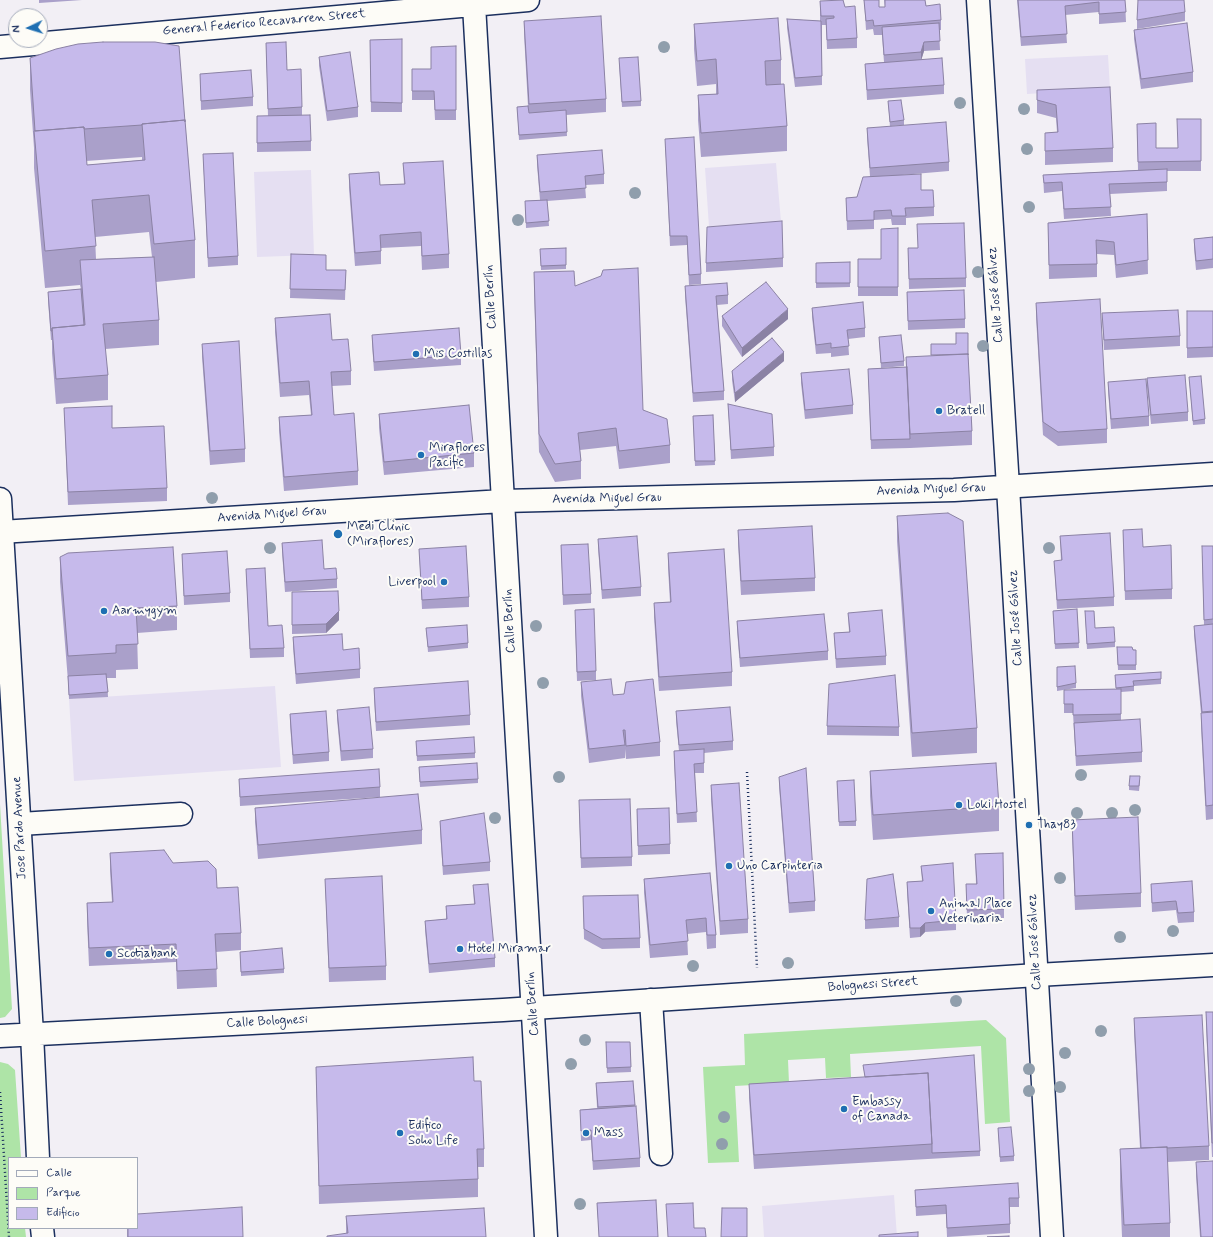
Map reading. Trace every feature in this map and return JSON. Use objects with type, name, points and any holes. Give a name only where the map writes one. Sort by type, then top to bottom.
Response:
[{"type":"street","name":"General Federico Recavarren Street","points":[[0,47],[528,0]]},
{"type":"street","name":"Calle José Gálvez","points":[[978,0],[1052,1237]]},
{"type":"street","name":"Calle Berlín","points":[[474,5],[534,1008],[546,1237]]},
{"type":"street","name":"Avenida Miguel Grau","points":[[1,532],[503,501],[954,490],[1213,474]]},
{"type":"street","name":"Jose Pardo Avenue","points":[[0,498],[20,824],[38,1157]]},
{"type":"street","points":[[20,824],[181,814]]},
{"type":"street","name":"Bolognesi Street","points":[[534,1008],[1213,965]]},
{"type":"street","points":[[651,1000],[661,1154]]},
{"type":"street","name":"Calle Bolognesi","points":[[0,1036],[534,1008]]},
{"type":"path","points":[[747,772],[758,993]]},
{"type":"path","points":[[0,1092],[8,1221]]},
{"type":"shaded area","points":[[1108,55],[1110,89],[1027,94],[1025,59]]},
{"type":"shaded area","points":[[776,163],[781,222],[709,227],[705,168]]},
{"type":"shaded area","points":[[311,170],[314,255],[257,257],[254,172]]},
{"type":"shaded area","points":[[275,686],[281,767],[74,781],[69,699]]},
{"type":"shaded area","points":[[894,1195],[897,1237],[764,1237],[762,1206]]},
{"type":"green space","points":[[0,804],[12,1009],[5,1017],[0,1018]]},
{"type":"green space","points":[[986,1020],[1006,1038],[1010,1122],[985,1124],[981,1046],[850,1054],[851,1077],[826,1078],[825,1058],[788,1060],[789,1083],[735,1086],[739,1162],[708,1163],[703,1067],[745,1065],[744,1034]]},
{"type":"green space","points":[[0,1062],[8,1064],[15,1070],[21,1157],[8,1157],[8,1229],[25,1229],[26,1237],[0,1237]]},
{"type":"building","points":[[843,0],[845,7],[855,6],[857,38],[827,40],[826,19],[834,18],[834,16],[821,16],[820,1]]},
{"type":"building","points":[[864,0],[879,0],[879,7],[885,7],[885,0],[925,0],[926,6],[940,4],[941,20],[874,26],[873,20],[866,21]]},
{"type":"building","points":[[1018,0],[1125,0],[1126,12],[1099,14],[1099,2],[1065,6],[1067,34],[1021,37]]},
{"type":"building","points":[[1138,0],[1184,0],[1185,12],[1137,20]]},
{"type":"building","points":[[601,16],[606,99],[529,104],[524,21]]},
{"type":"building","points":[[778,18],[781,60],[765,61],[766,85],[784,84],[787,126],[701,133],[698,95],[718,94],[716,59],[697,61],[694,24]]},
{"type":"building","points":[[787,19],[821,21],[822,76],[795,78]]},
{"type":"building","points":[[939,23],[940,41],[924,42],[921,52],[884,55],[882,27]]},
{"type":"building","points":[[1187,23],[1193,72],[1141,79],[1134,30]]},
{"type":"building","points":[[402,39],[402,103],[371,102],[370,40]]},
{"type":"building","points":[[103,42],[155,42],[179,46],[185,120],[142,125],[84,129],[84,127],[35,131],[30,58],[56,49],[78,44]]},
{"type":"building","points":[[286,42],[287,70],[301,69],[302,107],[268,109],[266,43]]},
{"type":"building","points":[[456,46],[456,110],[435,110],[434,91],[412,91],[412,69],[431,69],[431,47]]},
{"type":"building","points":[[350,52],[358,107],[327,111],[319,57]]},
{"type":"building","points":[[638,57],[641,101],[622,102],[619,58]]},
{"type":"building","points":[[942,58],[944,85],[867,90],[865,64]]},
{"type":"building","points":[[251,70],[253,97],[201,101],[200,74]]},
{"type":"building","points":[[1110,87],[1113,148],[1045,151],[1045,133],[1058,132],[1056,105],[1037,100],[1037,90]]},
{"type":"building","points":[[901,100],[904,120],[890,122],[888,101]]},
{"type":"building","points":[[528,106],[529,113],[566,110],[567,132],[519,135],[517,107]]},
{"type":"building","points":[[310,115],[311,141],[257,143],[257,116]]},
{"type":"building","points":[[1177,119],[1201,119],[1201,161],[1138,162],[1137,124],[1156,123],[1156,148],[1178,148]]},
{"type":"building","points":[[185,120],[195,240],[154,244],[149,195],[92,200],[96,246],[45,251],[34,131],[84,127],[87,165],[145,160],[142,124]]},
{"type":"building","points":[[946,122],[949,162],[870,168],[867,128]]},
{"type":"building","points":[[694,137],[701,274],[689,275],[687,236],[670,236],[665,139]]},
{"type":"building","points":[[602,150],[604,174],[585,176],[586,188],[540,192],[537,155]]},
{"type":"building","points":[[233,153],[238,256],[208,258],[203,154]]},
{"type":"building","points":[[443,161],[449,254],[422,256],[421,232],[380,235],[381,251],[355,253],[349,174],[379,172],[380,185],[405,184],[403,163]]},
{"type":"building","points":[[1167,169],[1167,182],[1109,184],[1111,207],[1064,209],[1062,182],[1044,183],[1043,175]]},
{"type":"building","points":[[921,174],[921,190],[933,190],[934,207],[905,208],[906,216],[892,216],[891,210],[874,211],[874,220],[847,221],[846,198],[857,197],[863,177]]},
{"type":"building","points":[[547,200],[549,221],[526,223],[525,201]]},
{"type":"building","points":[[1147,214],[1148,260],[1116,265],[1114,242],[1096,240],[1097,264],[1049,265],[1048,223]]},
{"type":"building","points":[[782,221],[783,258],[706,263],[707,227]]},
{"type":"building","points":[[964,223],[966,278],[909,279],[908,248],[918,248],[917,224]]},
{"type":"building","points":[[898,228],[898,287],[858,287],[858,259],[881,259],[881,229]]},
{"type":"building","points":[[1213,237],[1213,259],[1196,261],[1194,239]]},
{"type":"building","points":[[566,248],[566,265],[541,266],[540,249]]},
{"type":"building","points":[[291,254],[326,255],[326,270],[346,270],[345,290],[290,289]]},
{"type":"building","points":[[154,257],[159,320],[103,324],[108,375],[56,379],[52,328],[85,325],[80,260]]},
{"type":"building","points":[[850,262],[850,283],[816,283],[816,263]]},
{"type":"building","points":[[638,268],[643,410],[667,419],[670,445],[619,451],[616,428],[578,433],[581,461],[555,464],[539,434],[534,272],[574,271],[575,286],[601,276],[603,270]]},
{"type":"building","points":[[766,282],[788,309],[742,348],[722,316]]},
{"type":"building","points":[[727,283],[728,295],[716,296],[724,391],[693,393],[685,286]]},
{"type":"building","points":[[81,289],[84,325],[52,328],[51,331],[48,292]]},
{"type":"building","points":[[964,290],[965,319],[908,321],[907,292]]},
{"type":"building","points":[[1100,299],[1107,429],[1058,432],[1043,422],[1036,303]]},
{"type":"building","points":[[863,302],[865,328],[847,330],[849,346],[831,348],[831,343],[816,345],[812,308]]},
{"type":"building","points":[[1178,310],[1180,336],[1104,340],[1102,313]]},
{"type":"building","points":[[1187,311],[1213,311],[1213,347],[1187,348]]},
{"type":"building","points":[[330,314],[332,340],[348,339],[351,371],[331,372],[334,415],[354,413],[358,471],[284,477],[279,417],[312,415],[309,381],[280,383],[275,318]]},
{"type":"building","name":"Mis Costillas","points":[[459,328],[461,355],[374,362],[372,335]]},
{"type":"building","points":[[956,333],[968,333],[968,354],[931,355],[931,344],[956,344]]},
{"type":"building","points":[[901,335],[904,361],[881,363],[879,337]]},
{"type":"building","points":[[772,338],[784,352],[735,393],[732,371]]},
{"type":"building","points":[[239,341],[245,449],[210,451],[202,344]]},
{"type":"building","name":"Bratell","points":[[968,354],[972,431],[910,434],[906,357]]},
{"type":"building","points":[[907,367],[910,439],[871,440],[868,369]]},
{"type":"building","points":[[849,369],[853,405],[805,410],[801,373]]},
{"type":"building","points":[[1185,375],[1188,412],[1151,415],[1147,378]]},
{"type":"building","points":[[1201,376],[1205,419],[1193,421],[1189,377]]},
{"type":"building","points":[[1146,379],[1149,416],[1111,419],[1108,382]]},
{"type":"building","points":[[728,404],[772,414],[774,447],[731,450]]},
{"type":"building","points":[[469,405],[474,453],[384,462],[379,414]]},
{"type":"building","points":[[112,406],[112,428],[164,426],[167,488],[68,492],[64,408]]},
{"type":"building","points":[[713,415],[715,461],[695,461],[693,416]]},
{"type":"building","points":[[948,513],[963,521],[977,728],[912,733],[897,516]]},
{"type":"building","points":[[812,526],[815,578],[741,581],[738,530]]},
{"type":"building","points":[[1142,529],[1143,547],[1171,545],[1172,589],[1125,591],[1123,530]]},
{"type":"building","points":[[1110,533],[1114,597],[1057,600],[1054,561],[1062,560],[1060,536]]},
{"type":"building","points":[[637,536],[641,587],[602,590],[598,539]]},
{"type":"building","points":[[322,540],[324,569],[336,568],[337,579],[285,582],[282,543]]},
{"type":"building","points":[[588,544],[591,594],[563,595],[561,545]]},
{"type":"building","name":"Liverpool","points":[[466,546],[469,597],[422,600],[419,549]]},
{"type":"building","points":[[1202,546],[1213,546],[1213,619],[1204,620]]},
{"type":"building","points":[[173,547],[177,606],[136,608],[138,644],[116,645],[116,653],[68,656],[60,557],[68,553]]},
{"type":"building","points":[[724,549],[732,672],[659,677],[654,603],[671,602],[668,553]]},
{"type":"building","points":[[227,551],[230,593],[184,596],[182,554]]},
{"type":"building","points":[[265,568],[268,626],[282,625],[284,648],[250,649],[246,569]]},
{"type":"building","points":[[338,591],[339,611],[326,624],[292,625],[292,592]]},
{"type":"building","points":[[594,609],[596,671],[577,672],[575,610]]},
{"type":"building","points":[[1077,609],[1079,643],[1055,644],[1053,611]]},
{"type":"building","points":[[882,610],[886,656],[836,659],[834,633],[850,632],[848,613]]},
{"type":"building","points":[[1085,611],[1094,611],[1095,628],[1114,627],[1115,642],[1087,644]]},
{"type":"building","points":[[824,614],[828,651],[740,658],[737,621]]},
{"type":"building","points":[[1213,624],[1213,711],[1202,712],[1194,626]]},
{"type":"building","points":[[467,625],[468,643],[428,647],[426,628]]},
{"type":"building","points":[[342,634],[343,650],[359,648],[360,669],[296,674],[293,637]]},
{"type":"building","points":[[1117,647],[1132,647],[1133,650],[1136,650],[1136,665],[1118,665]]},
{"type":"building","points":[[1075,666],[1076,683],[1057,687],[1057,667]]},
{"type":"building","points":[[1161,672],[1161,679],[1133,681],[1134,686],[1116,688],[1115,675]]},
{"type":"building","points":[[106,674],[108,692],[69,695],[68,676]]},
{"type":"building","points":[[895,675],[899,727],[827,726],[829,684]]},
{"type":"building","points":[[611,679],[613,695],[624,694],[626,682],[653,679],[660,742],[626,746],[625,730],[623,730],[625,745],[589,749],[581,682]]},
{"type":"building","points":[[468,681],[470,715],[376,722],[374,688]]},
{"type":"building","points":[[1121,689],[1121,714],[1073,715],[1073,704],[1064,704],[1064,690]]},
{"type":"building","points":[[369,707],[373,749],[341,751],[337,710]]},
{"type":"building","points":[[730,707],[733,741],[679,745],[676,711]]},
{"type":"building","points":[[326,711],[329,752],[293,755],[290,714]]},
{"type":"building","points":[[1213,712],[1213,805],[1206,806],[1201,713]]},
{"type":"building","points":[[1140,719],[1142,752],[1076,756],[1074,723]]},
{"type":"building","points":[[474,737],[475,753],[417,756],[416,741]]},
{"type":"building","points":[[704,749],[704,763],[694,764],[697,812],[677,814],[674,751]]},
{"type":"building","points":[[477,763],[478,779],[420,782],[419,767]]},
{"type":"building","points":[[996,763],[999,806],[873,815],[870,771]]},
{"type":"building","points":[[806,768],[815,901],[789,903],[779,777]]},
{"type":"building","points":[[379,769],[380,787],[240,797],[239,779]]},
{"type":"building","points":[[1130,776],[1140,776],[1139,786],[1129,786]]},
{"type":"building","points":[[854,780],[856,821],[839,822],[837,781]]},
{"type":"building","name":"Uno Carpinteria","points":[[739,783],[748,919],[720,921],[711,785]]},
{"type":"building","points":[[418,794],[422,830],[258,845],[255,808]]},
{"type":"building","points":[[630,799],[632,857],[581,858],[579,800]]},
{"type":"building","points":[[669,808],[670,844],[638,846],[637,809]]},
{"type":"building","points":[[484,813],[490,862],[443,866],[440,821]]},
{"type":"building","points":[[1138,817],[1141,893],[1075,896],[1072,820]]},
{"type":"building","points":[[164,850],[173,863],[208,861],[216,869],[217,888],[238,887],[241,933],[215,934],[217,969],[177,971],[176,944],[89,948],[87,903],[113,902],[110,853]]},
{"type":"building","points":[[1003,853],[1004,909],[967,910],[966,884],[977,884],[975,854]]},
{"type":"building","name":"Animal Place Veterinaria","points":[[953,863],[956,920],[925,923],[920,928],[910,928],[907,882],[923,881],[921,866]]},
{"type":"building","points":[[710,873],[716,935],[707,935],[706,918],[686,920],[688,941],[650,945],[644,879]]},
{"type":"building","points":[[893,874],[899,917],[865,920],[867,879]]},
{"type":"building","points":[[382,876],[386,966],[329,968],[325,879]]},
{"type":"building","points":[[1192,881],[1194,912],[1178,913],[1176,901],[1152,903],[1151,884]]},
{"type":"building","name":"Hotel Miramar","points":[[488,884],[495,958],[429,964],[425,921],[447,919],[446,906],[475,904],[473,885]]},
{"type":"building","points":[[638,895],[640,938],[602,939],[584,929],[583,896]]},
{"type":"building","points":[[282,948],[284,969],[241,972],[240,952]]},
{"type":"building","points":[[1206,1012],[1213,1012],[1213,1143],[1212,1143]]},
{"type":"building","points":[[1202,1015],[1209,1146],[1141,1148],[1134,1018]]},
{"type":"building","points":[[606,1042],[630,1042],[631,1067],[607,1068]]},
{"type":"building","points":[[974,1055],[980,1151],[932,1153],[928,1073],[865,1077],[863,1065]]},
{"type":"building","name":"Edifico Soho Life","points":[[473,1057],[474,1081],[481,1081],[484,1149],[477,1149],[478,1179],[319,1186],[316,1067]]},
{"type":"building","points":[[928,1073],[932,1144],[754,1155],[749,1084]]},
{"type":"building","points":[[633,1081],[635,1105],[598,1107],[596,1083]]},
{"type":"building","points":[[636,1106],[640,1158],[593,1161],[591,1130],[581,1131],[580,1110]]},
{"type":"building","points":[[1011,1127],[1014,1156],[1000,1157],[998,1128]]},
{"type":"building","points":[[1167,1147],[1170,1223],[1124,1225],[1120,1149]]},
{"type":"building","points":[[1213,1161],[1213,1237],[1201,1237],[1196,1162]]},
{"type":"building","points":[[1018,1183],[1019,1198],[1009,1198],[1010,1224],[947,1228],[946,1205],[916,1207],[915,1190]]},
{"type":"building","points":[[656,1200],[658,1237],[599,1237],[597,1203]]},
{"type":"building","points":[[693,1203],[694,1228],[705,1228],[706,1237],[668,1237],[666,1204]]},
{"type":"building","points":[[242,1207],[243,1237],[128,1237],[128,1229],[138,1229],[138,1214]]},
{"type":"building","points":[[484,1208],[486,1237],[327,1237],[348,1233],[346,1216]]},
{"type":"building","points":[[722,1208],[747,1208],[747,1237],[721,1237]]},
{"type":"building","points":[[918,1232],[918,1237],[879,1237],[879,1235]]},
{"type":"building","points":[[1009,1236],[1009,1237],[987,1237]]},
{"type":"place","name":"Mis Costillas","points":[[416,354]]},
{"type":"place","name":"Bratell","points":[[939,411]]},
{"type":"place","name":"Miraflores Pacific","points":[[421,455]]},
{"type":"place","name":"Medi Clinic (Miraflores)","points":[[338,534]]},
{"type":"place","name":"Liverpool","points":[[444,582]]},
{"type":"place","name":"Aarmygym","points":[[104,611]]},
{"type":"place","name":"Loki Hostel","points":[[959,805]]},
{"type":"place","name":"Thay83","points":[[1029,825]]},
{"type":"place","name":"Uno Carpinteria","points":[[729,866]]},
{"type":"place","name":"Animal Place Veterinaria","points":[[931,911]]},
{"type":"place","name":"Hotel Miramar","points":[[460,949]]},
{"type":"place","name":"Scotiabank","points":[[109,954]]},
{"type":"place","name":"Embassy of Canada","points":[[844,1109]]},
{"type":"place","name":"Edifico Soho Life","points":[[400,1133]]},
{"type":"place","name":"Mass","points":[[586,1133]]}]
